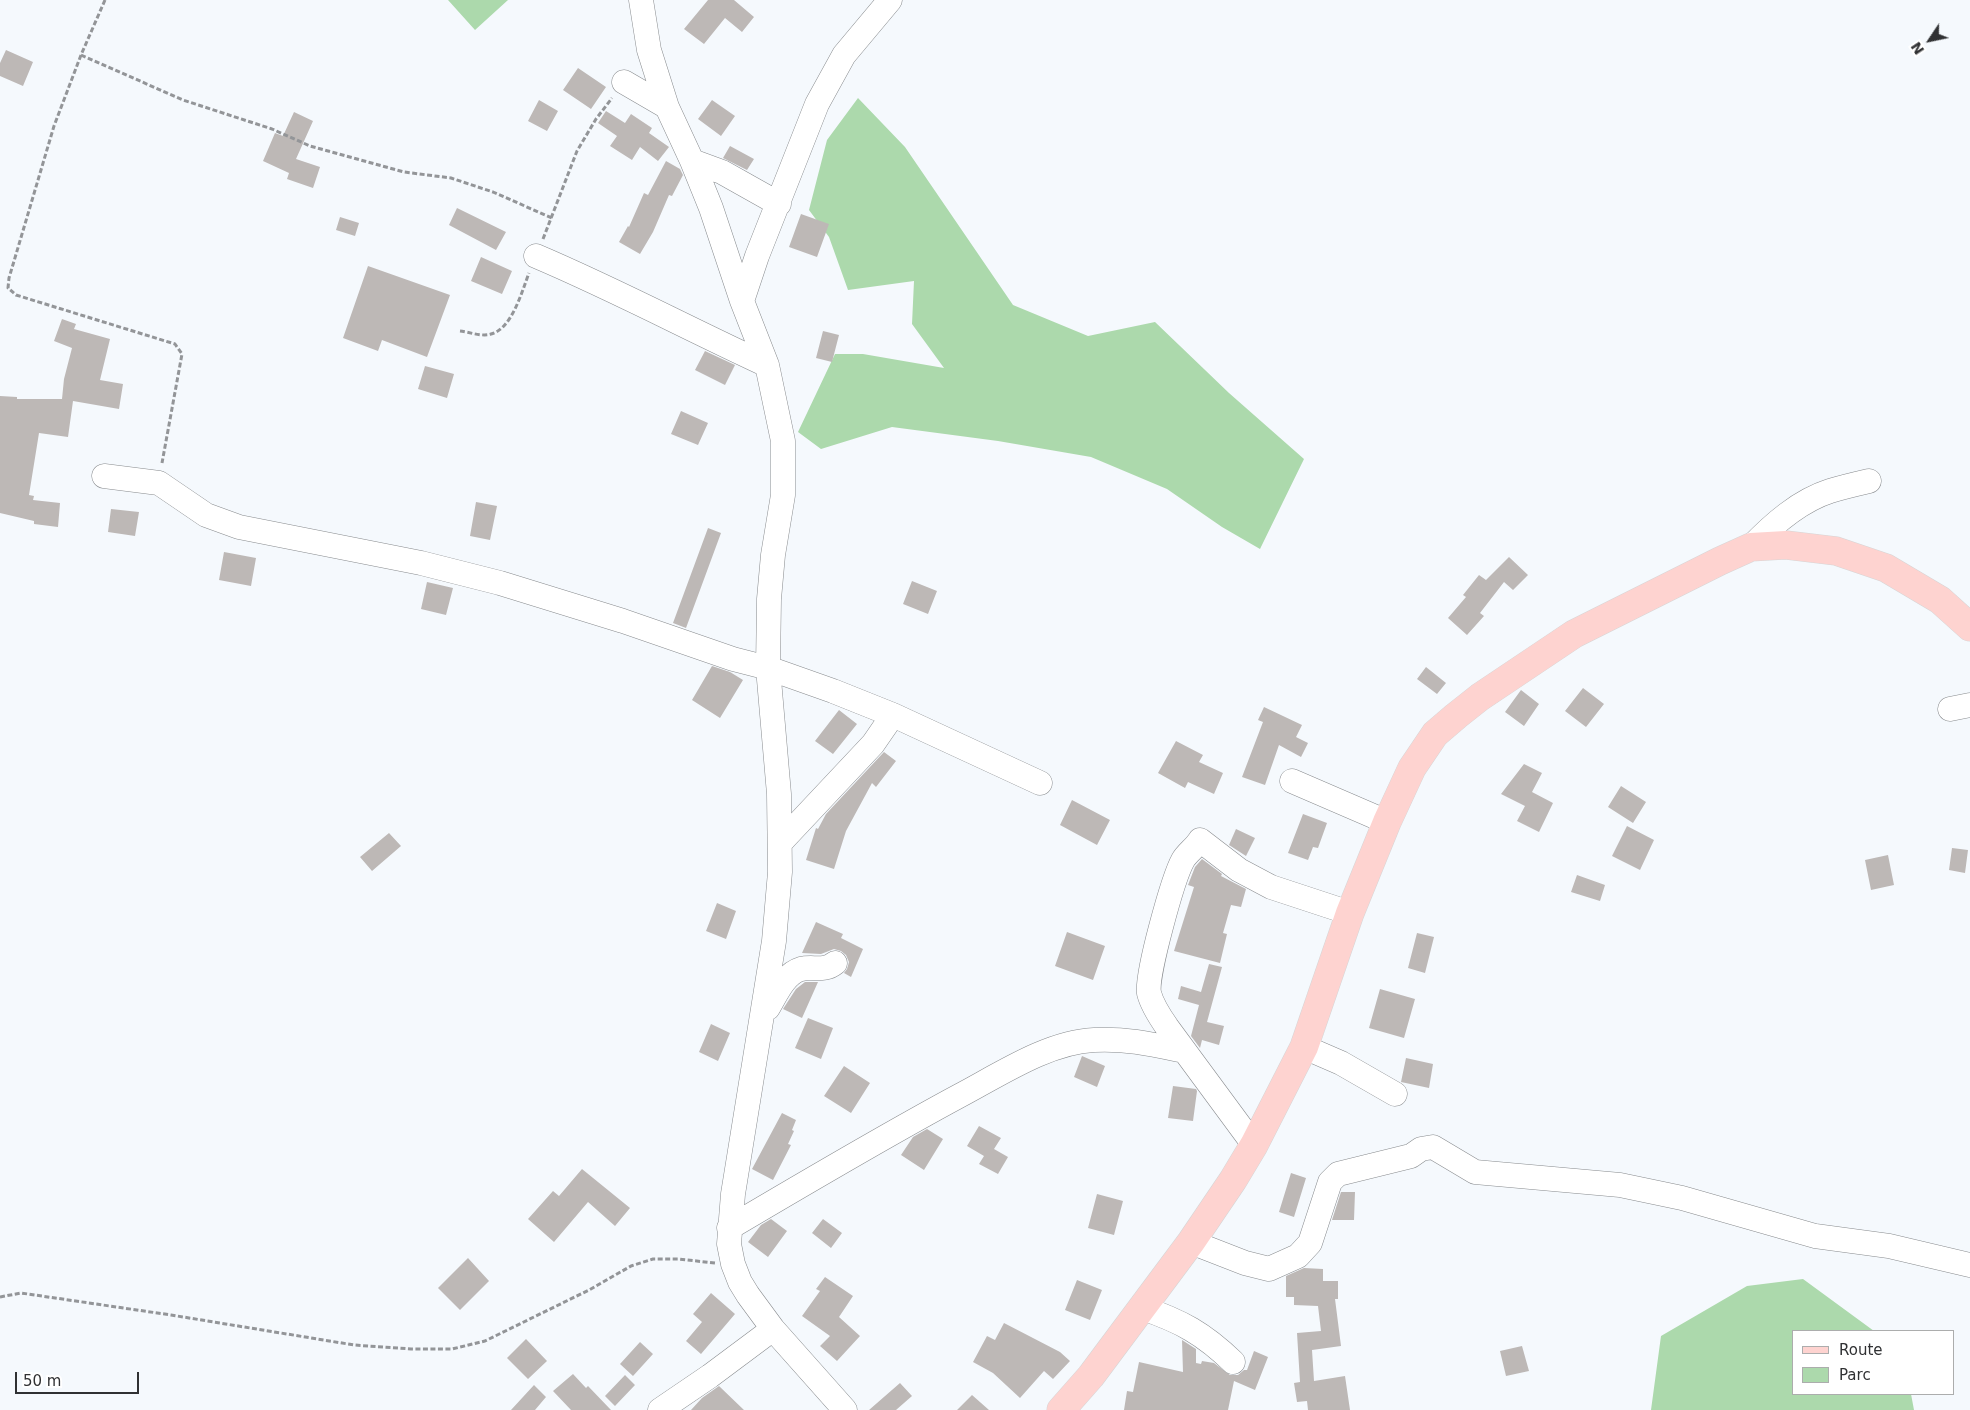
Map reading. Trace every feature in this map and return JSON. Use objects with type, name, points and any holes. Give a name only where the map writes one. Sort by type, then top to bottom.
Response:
[{"type":"main road","points":[[1061,1410],[1091,1376],[1191,1242],[1233,1180],[1254,1144],[1304,1047],[1350,913],[1387,822],[1412,768],[1435,734],[1480,697],[1574,634],[1750,547],[1786,545],[1836,551],[1886,568],[1940,600],[1970,627]]},
{"type":"street","points":[[641,0],[650,50],[667,107],[711,208],[742,301],[767,365],[783,441],[783,495],[773,555],[769,599],[768,668],[779,794],[780,843],[774,941],[733,1194],[729,1244],[733,1264],[740,1282],[774,1329],[844,1410]]},
{"type":"street","points":[[742,301],[757,256],[817,104],[844,55],[890,0]]},
{"type":"street","points":[[624,82],[667,107]]},
{"type":"street","points":[[692,161],[722,172],[779,204]]},
{"type":"street","points":[[536,256],[590,279],[689,329],[767,365]]},
{"type":"street","points":[[104,476],[159,483],[206,515],[239,527],[421,563],[500,582],[623,621],[733,659],[768,668],[894,715],[1040,783]]},
{"type":"street","points":[[1750,547],[1770,528],[1809,500],[1830,491],[1868,481]]},
{"type":"street","points":[[780,843],[872,744],[894,715]]},
{"type":"street","points":[[1292,781],[1387,822]]},
{"type":"street","points":[[1254,1144],[1158,1013],[1149,993],[1155,953],[1183,860],[1200,840],[1239,870],[1271,887],[1350,913]]},
{"type":"street","points":[[762,1018],[786,979],[793,973],[801,969],[825,969],[835,963]]},
{"type":"street","points":[[729,1228],[925,1114],[1024,1061],[1061,1047],[1093,1040],[1137,1042],[1184,1050]]},
{"type":"street","points":[[1304,1047],[1342,1063],[1394,1094]]},
{"type":"street","points":[[1191,1242],[1245,1263],[1269,1270],[1298,1256],[1310,1243],[1330,1182],[1338,1174],[1411,1156],[1421,1149],[1433,1147],[1475,1172],[1620,1185],[1682,1198],[1815,1236],[1889,1246],[1970,1265]]},
{"type":"street","points":[[1142,1308],[1164,1315],[1189,1327],[1212,1342],[1233,1362]]},
{"type":"street","points":[[660,1410],[774,1329]]},
{"type":"path","points":[[105,0],[81,55],[54,126],[9,278],[8,288],[16,295],[175,344],[182,354],[159,483]]},
{"type":"path","points":[[81,55],[183,100],[272,129],[310,146],[404,172],[451,178],[493,192],[552,218]]},
{"type":"path","points":[[460,331],[490,335],[499,331],[512,317],[577,151],[596,119],[624,82]]},
{"type":"path","points":[[0,1297],[21,1293],[31,1294],[354,1345],[411,1349],[452,1349],[485,1341],[589,1290],[631,1266],[653,1259],[678,1259],[733,1264]]},
{"type":"green space","points":[[448,0],[508,0],[475,30]]},
{"type":"green space","points":[[858,98],[905,147],[1013,305],[1088,336],[1155,322],[1229,393],[1304,459],[1260,549],[1222,527],[1167,489],[1091,457],[998,441],[892,427],[821,449],[798,432],[835,354],[863,354],[944,368],[912,324],[914,281],[848,290],[829,237],[809,210],[827,140]]},
{"type":"green space","points":[[1803,1279],[1873,1330],[1792,1330],[1792,1395],[1911,1395],[1914,1410],[1651,1410],[1661,1336],[1747,1286]]},
{"type":"building","points":[[708,0],[734,0],[754,17],[742,32],[725,18],[704,44],[684,29]]},
{"type":"building","points":[[6,50],[33,62],[23,86],[0,76],[0,63]]},
{"type":"building","points":[[578,68],[606,87],[591,109],[563,90]]},
{"type":"building","points":[[539,100],[558,111],[547,131],[528,121]]},
{"type":"building","points":[[712,100],[735,116],[721,136],[698,119]]},
{"type":"building","points":[[606,111],[625,123],[631,114],[652,128],[649,133],[669,147],[658,161],[640,147],[632,160],[610,146],[617,136],[598,123]]},
{"type":"building","points":[[294,112],[313,121],[296,159],[320,167],[313,188],[287,179],[289,173],[263,161],[275,133],[283,136]]},
{"type":"building","points":[[730,146],[754,159],[747,170],[723,158]]},
{"type":"building","points":[[666,161],[680,169],[683,175],[672,196],[669,195],[653,232],[640,254],[619,242],[629,227],[644,193],[648,195]]},
{"type":"building","points":[[457,208],[506,232],[496,250],[449,225]]},
{"type":"building","points":[[801,214],[829,224],[817,257],[789,247]]},
{"type":"building","points":[[340,217],[359,223],[355,236],[336,230]]},
{"type":"building","points":[[481,257],[512,271],[502,294],[471,281]]},
{"type":"building","points":[[368,266],[450,295],[427,357],[382,340],[378,351],[343,338]]},
{"type":"building","points":[[62,319],[76,324],[74,329],[110,339],[100,380],[123,384],[119,409],[73,401],[68,437],[39,433],[29,495],[34,496],[33,500],[60,503],[58,527],[34,524],[34,521],[0,513],[0,396],[17,397],[17,399],[62,399],[64,379],[72,348],[54,341]]},
{"type":"building","points":[[823,331],[839,335],[832,362],[816,358]]},
{"type":"building","points":[[705,351],[735,365],[725,385],[695,370]]},
{"type":"building","points":[[425,366],[454,374],[447,398],[418,389]]},
{"type":"building","points":[[681,411],[708,423],[698,445],[671,434]]},
{"type":"building","points":[[476,502],[497,506],[490,540],[470,536]]},
{"type":"building","points":[[111,509],[139,512],[135,536],[108,532]]},
{"type":"building","points":[[708,528],[721,533],[686,628],[673,623]]},
{"type":"building","points":[[224,552],[256,558],[251,586],[219,580]]},
{"type":"building","points":[[1509,557],[1528,575],[1513,590],[1504,582],[1480,613],[1484,616],[1467,635],[1448,618],[1466,597],[1463,595],[1479,575],[1486,580]]},
{"type":"building","points":[[912,581],[937,591],[928,614],[903,604]]},
{"type":"building","points":[[427,582],[453,588],[446,615],[421,609]]},
{"type":"building","points":[[712,666],[730,672],[743,680],[720,718],[692,700]]},
{"type":"building","points":[[1426,667],[1446,683],[1437,694],[1417,679]]},
{"type":"building","points":[[1583,688],[1604,704],[1586,727],[1565,711]]},
{"type":"building","points":[[1521,690],[1539,704],[1524,726],[1505,712]]},
{"type":"building","points":[[1264,707],[1302,725],[1296,737],[1308,743],[1301,757],[1279,745],[1265,785],[1242,777],[1263,722],[1258,720]]},
{"type":"building","points":[[839,710],[857,724],[833,754],[815,741]]},
{"type":"building","points":[[1176,741],[1203,755],[1199,762],[1223,773],[1214,794],[1188,782],[1185,788],[1158,773]]},
{"type":"building","points":[[884,752],[896,761],[876,787],[872,783],[846,831],[834,869],[806,860],[816,828],[818,829],[826,814]]},
{"type":"building","points":[[1524,764],[1542,773],[1532,792],[1553,803],[1539,832],[1517,821],[1525,806],[1501,794]]},
{"type":"building","points":[[1621,786],[1646,802],[1633,823],[1608,807]]},
{"type":"building","points":[[1072,800],[1110,820],[1097,845],[1060,825]]},
{"type":"building","points":[[1303,814],[1327,823],[1318,848],[1313,847],[1308,860],[1288,853]]},
{"type":"building","points":[[1627,826],[1654,840],[1640,870],[1612,856]]},
{"type":"building","points":[[1236,829],[1255,838],[1246,856],[1229,845]]},
{"type":"building","points":[[389,833],[401,846],[372,871],[360,857]]},
{"type":"building","points":[[1952,848],[1968,850],[1965,873],[1949,870]]},
{"type":"building","points":[[1888,855],[1894,885],[1871,890],[1865,860]]},
{"type":"building","points":[[1202,859],[1222,874],[1221,876],[1246,889],[1241,907],[1231,905],[1223,933],[1227,934],[1220,963],[1174,951],[1194,887],[1188,885],[1195,867]]},
{"type":"building","points":[[1577,875],[1605,885],[1600,901],[1571,892]]},
{"type":"building","points":[[717,903],[736,911],[726,939],[706,931]]},
{"type":"building","points":[[816,922],[843,934],[841,938],[863,949],[851,977],[844,973],[849,962],[846,955],[841,951],[834,949],[821,954],[802,953]]},
{"type":"building","points":[[1067,932],[1105,946],[1093,980],[1055,966]]},
{"type":"building","points":[[1417,933],[1434,937],[1425,973],[1408,968]]},
{"type":"building","points":[[1209,964],[1222,967],[1207,1022],[1224,1026],[1219,1045],[1202,1040],[1200,1048],[1191,1036],[1199,1005],[1178,999],[1181,986],[1201,992]]},
{"type":"building","points":[[805,982],[818,982],[802,1018],[783,1009],[796,989]]},
{"type":"building","points":[[1380,989],[1415,999],[1404,1038],[1369,1028]]},
{"type":"building","points":[[808,1018],[833,1028],[821,1059],[795,1048]]},
{"type":"building","points":[[711,1024],[730,1033],[718,1061],[699,1052]]},
{"type":"building","points":[[1082,1056],[1105,1066],[1097,1087],[1074,1077]]},
{"type":"building","points":[[1406,1058],[1433,1064],[1429,1088],[1401,1082]]},
{"type":"building","points":[[844,1066],[870,1083],[851,1113],[824,1096]]},
{"type":"building","points":[[1173,1086],[1196,1089],[1193,1121],[1168,1118]]},
{"type":"building","points":[[782,1113],[796,1120],[792,1130],[794,1131],[788,1144],[791,1145],[773,1180],[752,1169]]},
{"type":"building","points":[[979,1126],[1001,1138],[994,1149],[1008,1157],[998,1174],[979,1164],[984,1156],[967,1146]]},
{"type":"building","points":[[927,1129],[943,1139],[924,1170],[901,1155],[913,1137]]},
{"type":"building","points":[[582,1169],[630,1208],[615,1226],[588,1202],[554,1242],[528,1219],[553,1191],[559,1196]]},
{"type":"building","points":[[1291,1173],[1306,1178],[1294,1217],[1279,1212]]},
{"type":"building","points":[[1341,1192],[1355,1192],[1354,1220],[1332,1220]]},
{"type":"building","points":[[1097,1194],[1123,1201],[1114,1235],[1088,1228]]},
{"type":"building","points":[[771,1219],[787,1231],[768,1257],[748,1242],[761,1225]]},
{"type":"building","points":[[823,1219],[842,1233],[831,1248],[812,1233]]},
{"type":"building","points":[[468,1258],[489,1281],[460,1310],[438,1288]]},
{"type":"building","points":[[1304,1268],[1323,1269],[1323,1281],[1338,1281],[1338,1299],[1335,1299],[1341,1346],[1312,1350],[1314,1381],[1345,1376],[1350,1410],[1308,1410],[1307,1401],[1297,1402],[1294,1383],[1300,1382],[1297,1333],[1321,1331],[1318,1306],[1294,1305],[1294,1297],[1286,1297],[1286,1276]]},
{"type":"building","points":[[825,1277],[853,1296],[839,1317],[860,1336],[837,1361],[820,1346],[830,1336],[802,1316],[820,1291],[816,1289]]},
{"type":"building","points":[[1077,1280],[1102,1290],[1090,1320],[1065,1310]]},
{"type":"building","points":[[711,1293],[735,1314],[701,1354],[686,1341],[702,1322],[693,1314]]},
{"type":"building","points":[[1004,1323],[1060,1352],[1070,1361],[1053,1379],[1044,1371],[1020,1398],[993,1373],[973,1362],[987,1336],[995,1340]]},
{"type":"building","points":[[526,1339],[547,1361],[528,1379],[507,1358]]},
{"type":"building","points":[[1182,1340],[1196,1349],[1196,1363],[1201,1364],[1202,1361],[1214,1363],[1230,1375],[1238,1375],[1247,1370],[1254,1351],[1268,1357],[1255,1390],[1234,1381],[1228,1410],[1124,1410],[1127,1391],[1133,1392],[1139,1362],[1183,1372]]},
{"type":"building","points":[[640,1342],[653,1354],[633,1376],[620,1364]]},
{"type":"building","points":[[1522,1346],[1529,1371],[1506,1376],[1500,1351]]},
{"type":"building","points":[[573,1374],[586,1388],[588,1386],[611,1410],[571,1410],[553,1391]]},
{"type":"building","points":[[625,1375],[635,1385],[615,1406],[605,1396]]},
{"type":"building","points":[[900,1383],[912,1396],[896,1410],[869,1410]]},
{"type":"building","points":[[534,1385],[546,1397],[535,1410],[511,1410]]},
{"type":"building","points":[[719,1386],[744,1410],[691,1410],[702,1398]]},
{"type":"building","points":[[972,1395],[989,1410],[957,1410]]}]
